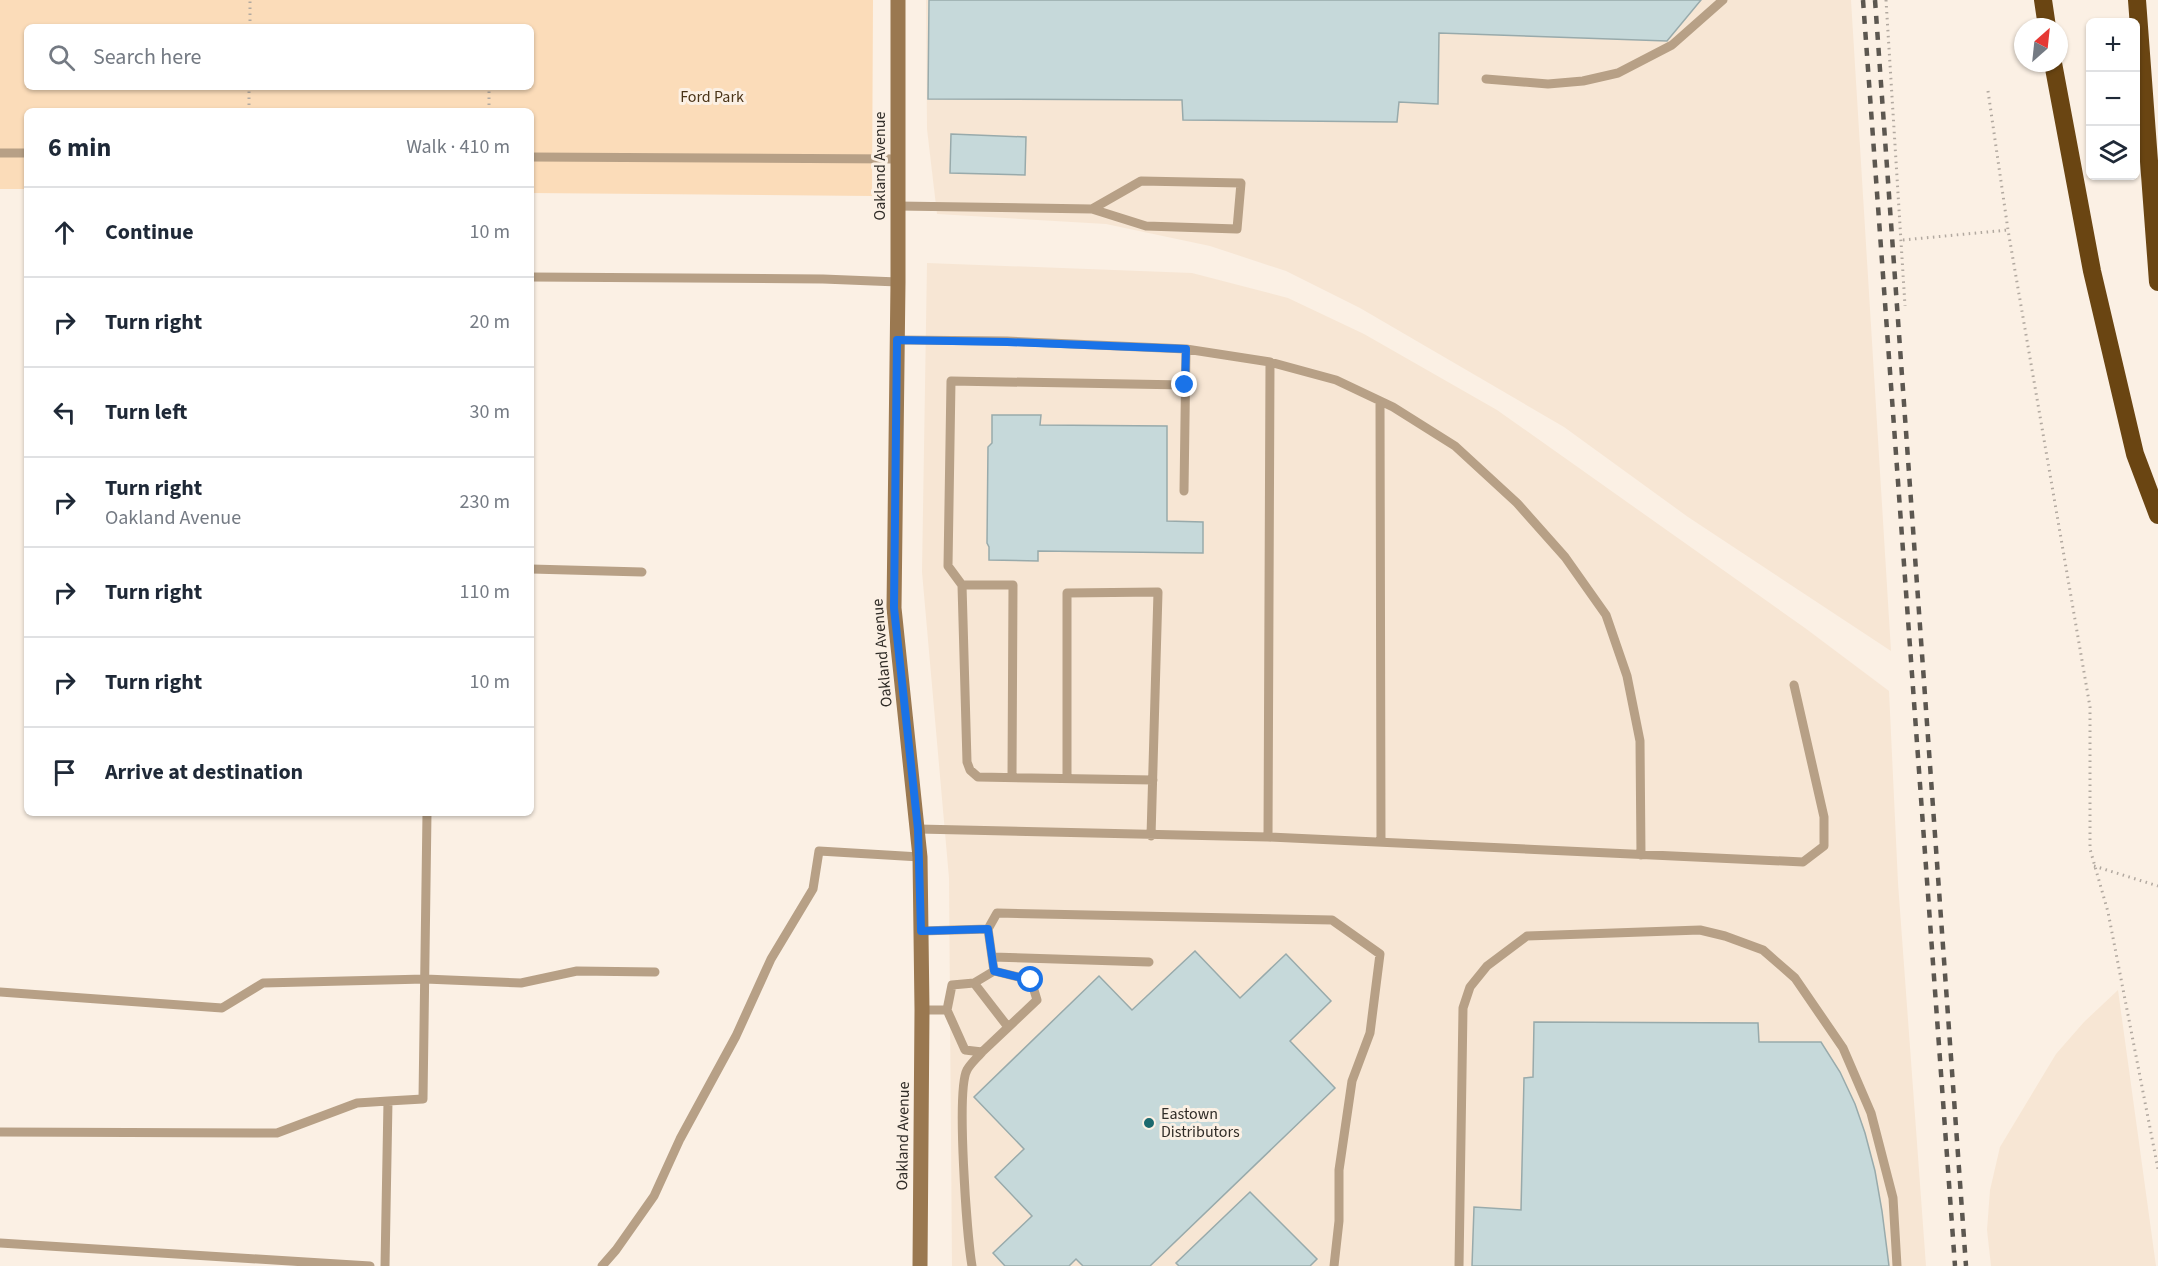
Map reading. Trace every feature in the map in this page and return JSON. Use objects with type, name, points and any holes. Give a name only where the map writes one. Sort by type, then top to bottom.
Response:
[{"type":"highway","points":[[2043,0],[2046,18]]},
{"type":"highway","points":[[2137,0],[2158,282]]},
{"type":"highway","points":[[2055,72],[2092,271],[2135,454],[2158,515]]},
{"type":"street","name":"Oakland Avenue","points":[[898,0],[898,282],[894,608],[920,857],[922,1010],[920,1266]]},
{"type":"lane","points":[[1486,79],[1548,84],[1582,81],[1618,73],[1672,45],[1723,0]]},
{"type":"lane","points":[[0,153],[24,153]]},
{"type":"lane","points":[[534,157],[898,159]]},
{"type":"lane","points":[[898,206],[1092,209],[1146,226],[1237,229],[1241,183],[1140,181],[1092,209]]},
{"type":"lane","points":[[534,276],[898,282]]},
{"type":"lane","points":[[897,340],[1186,349],[1270,362],[1336,380],[1393,407],[1455,446],[1517,503],[1565,557],[1606,615],[1627,676],[1640,741],[1641,855]]},
{"type":"lane","points":[[1184,491],[1186,349]]},
{"type":"lane","points":[[1268,837],[1270,362]]},
{"type":"lane","points":[[1153,780],[978,777],[970,770],[967,762],[962,585],[948,566],[951,381],[1185,385]]},
{"type":"lane","points":[[1380,401],[1381,842]]},
{"type":"lane","points":[[534,569],[642,572]]},
{"type":"lane","points":[[962,585],[1013,585],[1012,777]]},
{"type":"lane","points":[[1067,778],[1067,593],[1158,592],[1151,836]]},
{"type":"lane","points":[[918,829],[1268,837],[1803,862],[1824,846],[1824,817],[1794,685]]},
{"type":"lane","points":[[0,1132],[277,1133],[357,1103],[423,1099],[427,816]]},
{"type":"lane","points":[[602,1266],[654,1196],[680,1139],[736,1036],[771,958],[813,889],[819,851],[920,857]]},
{"type":"lane","points":[[994,971],[988,929],[997,913],[1332,920],[1380,954],[1370,1032],[1352,1081],[1342,1148],[1339,1170],[1340,1221],[1334,1266]]},
{"type":"lane","points":[[921,931],[988,929]]},
{"type":"lane","points":[[1460,1266],[1463,1008],[1470,987],[1487,966],[1527,936],[1700,930],[1725,936],[1763,950],[1795,978],[1843,1048],[1871,1113],[1893,1198],[1897,1266]]},
{"type":"lane","points":[[992,957],[1149,962]]},
{"type":"lane","points":[[0,992],[222,1008],[263,982],[425,979],[521,983],[577,971],[655,972]]},
{"type":"lane","points":[[972,1266],[964,1171],[963,1095],[966,1071],[982,1052],[1037,999],[1031,980],[994,971],[974,983],[952,985],[946,1010],[965,1050],[982,1052]]},
{"type":"lane","points":[[974,983],[1008,1027]]},
{"type":"lane","points":[[922,1010],[946,1010]]},
{"type":"lane","points":[[385,1266],[388,1101]]},
{"type":"lane","points":[[0,1243],[370,1266]]},
{"type":"path","points":[[250,0],[250,24]]},
{"type":"path","points":[[1886,0],[1905,306]]},
{"type":"path","points":[[249,90],[249,108]]},
{"type":"path","points":[[489,90],[489,108]]},
{"type":"path","points":[[1988,91],[2008,230],[2090,707],[2090,849],[2108,912],[2158,1169]]},
{"type":"path","points":[[1902,240],[2008,230]]},
{"type":"path","points":[[2094,866],[2158,886]]},
{"type":"shaded area","points":[[926,0],[1851,0],[1891,651],[1688,517],[1564,427],[1360,308],[1286,271],[1210,246],[1106,224],[937,214],[927,129]]},
{"type":"shaded area","points":[[927,263],[1192,273],[1288,298],[1364,334],[1497,410],[1805,628],[1889,691],[1898,883],[1926,1266],[952,1266],[949,878],[922,572]]},
{"type":"shaded area","points":[[2118,990],[2156,1266],[1991,1266],[1987,1230],[1990,1190],[2000,1147],[2056,1054],[2084,1022]]},
{"type":"green space","name":"Ford Park","points":[[0,0],[873,0],[872,196],[534,193],[534,108],[24,108],[24,189],[0,189]]},
{"type":"building","points":[[929,0],[1701,0],[1667,41],[1439,33],[1438,104],[1399,102],[1397,122],[1183,120],[1182,100],[928,99]]},
{"type":"building","points":[[951,134],[1026,137],[1025,175],[950,173]]},
{"type":"building","points":[[992,415],[1041,415],[1040,425],[1167,426],[1167,521],[1203,522],[1203,553],[1038,551],[1038,561],[989,560],[987,543],[988,447],[992,443]]},
{"type":"building","name":"Eastown Distributors","points":[[1195,951],[1240,998],[1286,954],[1331,1001],[1290,1041],[1335,1088],[1150,1266],[1083,1266],[1076,1259],[1069,1266],[1005,1266],[993,1253],[1032,1216],[995,1177],[1024,1149],[974,1097],[1099,976],[1132,1010]]},
{"type":"building","points":[[1534,1022],[1758,1023],[1759,1042],[1821,1042],[1840,1072],[1865,1133],[1875,1171],[1889,1266],[1472,1266],[1474,1207],[1521,1210],[1524,1078],[1533,1077]]},
{"type":"building","points":[[1250,1192],[1317,1259],[1310,1266],[1179,1266],[1176,1263]]},
{"type":"railway","points":[[1863,0],[1955,1266]]},
{"type":"railway","points":[[1875,0],[1966,1266]]},
{"type":"place","name":"Eastown Distributors","points":[[1149,1123]]},
{"type":"route","points":[[1031,980],[994,971],[988,929],[921,931],[918,829],[894,608],[897,340],[1186,349],[1185,385]]}]
